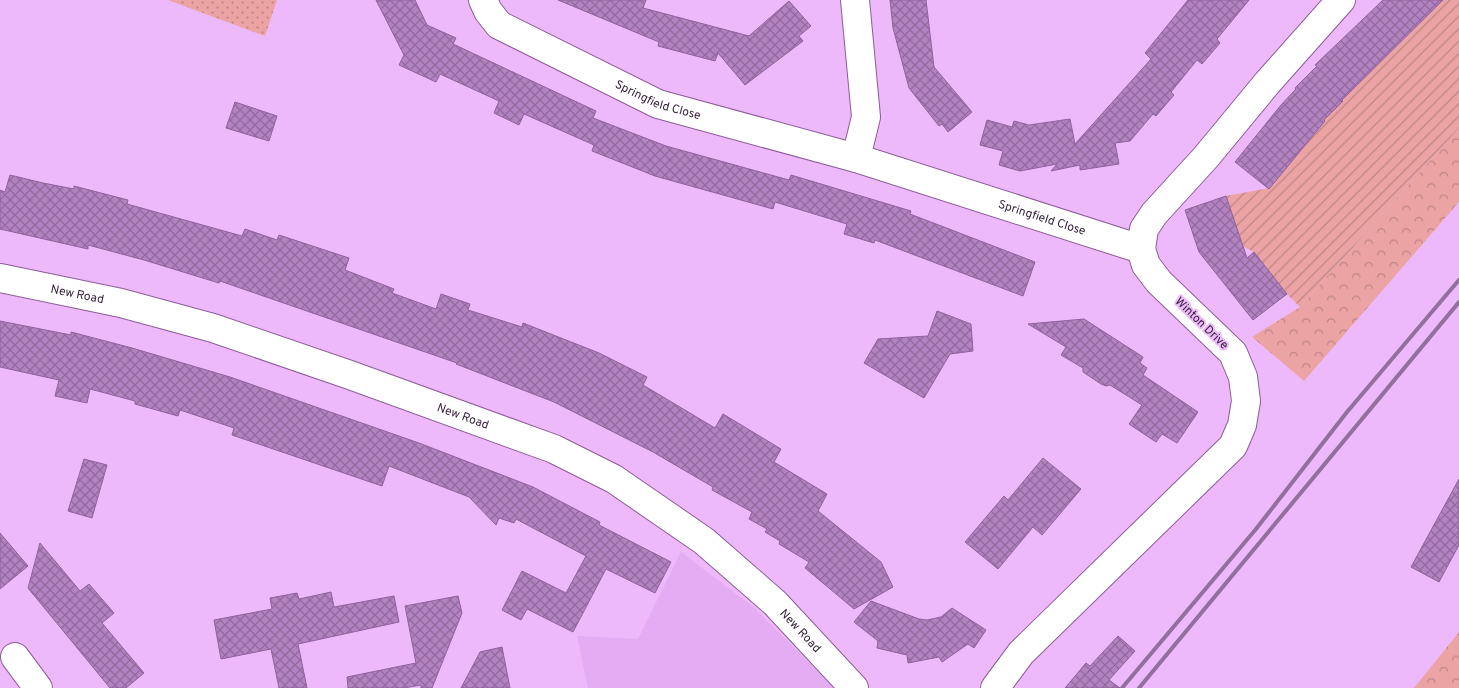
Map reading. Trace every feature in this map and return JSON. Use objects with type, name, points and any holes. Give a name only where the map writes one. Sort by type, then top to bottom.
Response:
[{"type":"street","name":"Springfield Close","points":[[483,0],[488,11],[499,25],[658,104],[856,158],[1141,249]]},
{"type":"street","points":[[855,0],[866,117],[856,158]]},
{"type":"street","points":[[1141,249],[1144,229],[1154,214],[1206,157],[1335,2]]},
{"type":"street","name":"Winton Drive","points":[[995,688],[1021,653],[1233,446],[1242,425],[1246,401],[1243,377],[1233,352],[1159,282],[1146,265],[1141,249]]},
{"type":"street","name":"New Road","points":[[0,278],[121,303],[213,328],[350,375],[554,449],[614,479],[704,541],[775,603],[854,688]]},
{"type":"street","points":[[14,657],[38,688]]},
{"type":"shaded area","points":[[681,552],[753,607],[835,688],[588,688],[577,636],[638,639]]},
{"type":"green space","points":[[168,0],[277,0],[265,36]]},
{"type":"green space","points":[[1443,0],[1459,0],[1459,128],[1300,307],[1287,294],[1254,252],[1242,246],[1226,196],[1269,188],[1308,139],[1325,121],[1325,118]]},
{"type":"green space","points":[[1459,128],[1459,202],[1304,381],[1252,337],[1300,307]]},
{"type":"green space","points":[[1459,632],[1459,688],[1414,688]]},
{"type":"building","points":[[376,0],[415,0],[427,25],[456,38],[453,44],[596,111],[593,118],[666,146],[789,180],[791,175],[911,211],[910,214],[1035,262],[1023,296],[875,240],[874,243],[844,234],[847,224],[775,202],[773,209],[655,176],[592,151],[594,145],[524,114],[519,125],[494,113],[499,101],[440,74],[436,82],[399,65],[404,55]]},
{"type":"building","points":[[558,0],[646,0],[643,8],[749,36],[789,1],[811,26],[799,36],[803,41],[745,85],[718,53],[715,61],[658,46],[659,42]]},
{"type":"building","points":[[890,0],[926,0],[934,67],[972,112],[948,132],[942,124],[939,126],[909,88],[893,28]]},
{"type":"building","points":[[1188,0],[1249,0],[1217,39],[1220,43],[1202,64],[1197,60],[1171,92],[1174,95],[1156,116],[1153,114],[1130,141],[1115,143],[1119,164],[1080,170],[1080,165],[1051,171],[1057,164],[1020,171],[999,165],[1003,151],[980,145],[987,120],[1012,127],[1014,121],[1029,125],[1070,119],[1075,144],[1151,59],[1145,53]]},
{"type":"building","points":[[1383,0],[1443,0],[1342,100],[1269,189],[1235,162],[1295,88],[1317,66],[1315,65]]},
{"type":"building","points":[[235,102],[277,116],[269,141],[226,128]]},
{"type":"building","points":[[10,175],[74,189],[74,186],[128,200],[127,204],[242,236],[245,229],[277,240],[279,235],[349,258],[345,270],[394,289],[392,293],[436,309],[441,294],[470,304],[468,310],[522,327],[523,323],[599,353],[647,377],[643,385],[715,428],[723,414],[781,449],[774,462],[827,494],[818,511],[881,562],[893,587],[854,609],[805,568],[809,562],[779,544],[780,541],[765,532],[767,529],[749,519],[752,512],[712,490],[713,487],[653,452],[554,402],[457,363],[220,281],[219,283],[88,245],[88,249],[0,229],[0,190],[5,192]]},
{"type":"building","points":[[1226,196],[1247,258],[1254,252],[1287,294],[1253,320],[1199,252],[1185,210]]},
{"type":"building","points":[[937,311],[971,324],[973,351],[950,354],[924,398],[864,363],[878,339],[928,336]]},
{"type":"building","points":[[1084,319],[1143,357],[1140,363],[1147,368],[1143,375],[1198,412],[1177,443],[1162,434],[1156,442],[1129,424],[1142,405],[1110,385],[1101,384],[1083,372],[1083,368],[1061,355],[1066,347],[1028,324]]},
{"type":"building","points":[[0,321],[71,335],[71,332],[132,348],[230,377],[419,443],[533,487],[600,522],[599,525],[671,562],[655,593],[606,569],[573,632],[527,609],[521,620],[502,610],[522,571],[566,593],[586,556],[516,519],[514,523],[499,518],[496,525],[469,497],[389,466],[382,486],[232,435],[234,428],[180,410],[178,416],[135,404],[135,401],[90,389],[87,403],[55,396],[59,380],[0,367]]},
{"type":"building","points":[[1043,458],[1081,489],[1042,535],[1033,527],[998,569],[965,542],[1004,496],[1008,500]]},
{"type":"building","points":[[84,459],[107,465],[92,518],[68,511]]},
{"type":"building","points":[[1459,479],[1459,545],[1439,582],[1411,567]]},
{"type":"building","points":[[0,533],[28,566],[0,589]]},
{"type":"building","points":[[40,543],[80,591],[89,584],[114,613],[102,623],[144,673],[126,688],[110,688],[28,588]]},
{"type":"building","points":[[331,592],[334,607],[394,596],[399,622],[298,644],[307,688],[279,688],[271,649],[221,659],[214,620],[272,609],[270,598],[297,593],[299,599]]},
{"type":"building","points":[[458,596],[462,613],[432,688],[421,688],[421,685],[404,688],[348,688],[347,677],[416,663],[405,606]]},
{"type":"building","points":[[871,601],[919,619],[927,620],[941,617],[952,608],[986,630],[974,648],[968,644],[942,662],[939,657],[908,663],[907,655],[877,648],[878,641],[854,622]]},
{"type":"building","points":[[1118,636],[1135,651],[1109,680],[1120,688],[1065,688],[1086,663],[1090,666]]},
{"type":"building","points":[[502,647],[510,688],[461,688],[480,652]]},
{"type":"railway","points":[[1122,688],[1256,529],[1347,412],[1459,280]]},
{"type":"railway","points":[[1139,688],[1459,302]]}]
